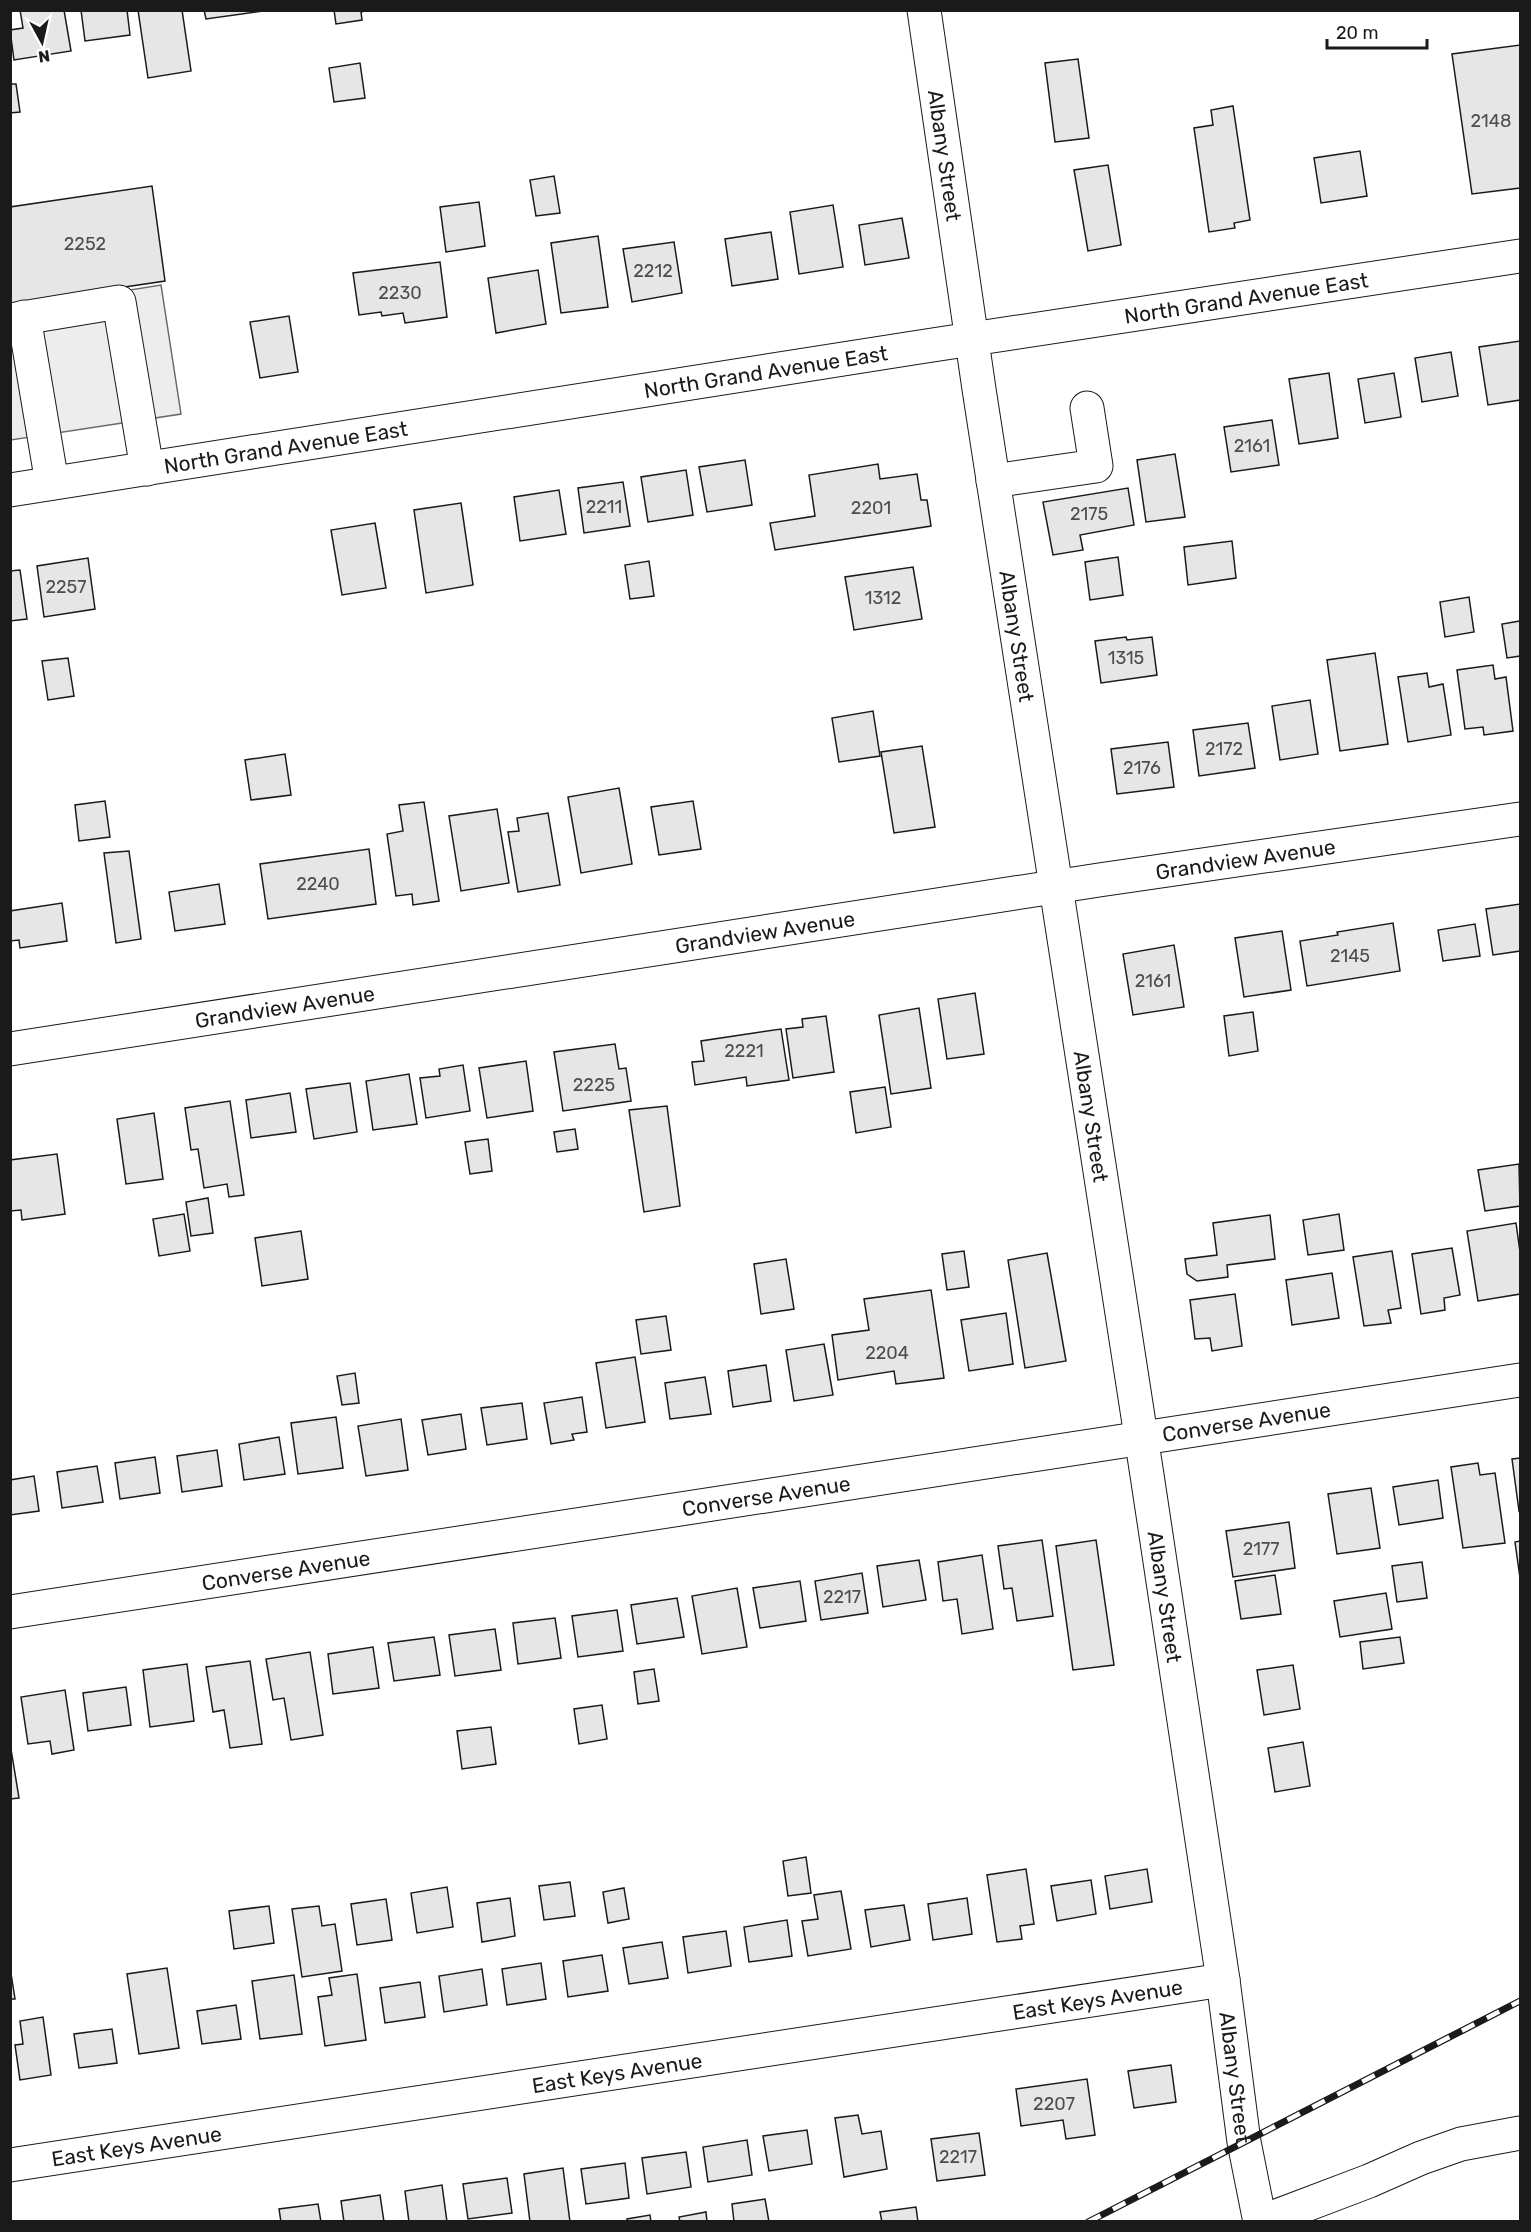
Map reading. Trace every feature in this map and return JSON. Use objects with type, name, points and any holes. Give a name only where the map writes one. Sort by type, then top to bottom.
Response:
[{"type":"street","name":"Albany Street","points":[[924,10],[993,481],[1223,1980],[1244,2142],[1261,2222]]},
{"type":"street","name":"North Grand Avenue East","points":[[10,490],[972,339],[1521,256]]},
{"type":"street","points":[[52,483],[17,318],[119,302],[147,468]]},
{"type":"street","points":[[993,481],[1096,466],[1088,408]]},
{"type":"street","name":"Grandview Avenue","points":[[10,1049],[1056,887],[1521,819]]},
{"type":"street","name":"Converse Avenue","points":[[10,1612],[607,1521],[1140,1436],[1521,1380]]},
{"type":"street","name":"East Keys Avenue","points":[[10,2165],[1223,1980]]},
{"type":"street","points":[[1261,2222],[1369,2181],[1431,2154],[1461,2144],[1521,2133]]},
{"type":"shaded area","points":[[161,285],[181,414],[11,440],[11,309]]},
{"type":"building","points":[[20,10],[64,10],[71,51],[14,60],[10,30],[23,28]]},
{"type":"building","points":[[81,10],[127,10],[130,35],[85,41]]},
{"type":"building","points":[[138,10],[182,10],[191,71],[148,78]]},
{"type":"building","points":[[204,10],[270,10],[206,19]]},
{"type":"building","points":[[334,10],[369,10],[361,12],[362,20],[336,24]]},
{"type":"building","points":[[1520,45],[1520,188],[1472,194],[1452,54]]},
{"type":"building","points":[[1078,59],[1089,138],[1055,142],[1045,63]]},
{"type":"building","points":[[360,63],[365,98],[334,102],[329,68]]},
{"type":"building","points":[[10,84],[16,84],[20,112],[10,113]]},
{"type":"building","points":[[1233,106],[1250,220],[1234,223],[1235,228],[1209,232],[1194,128],[1213,125],[1211,110]]},
{"type":"building","points":[[1360,151],[1367,196],[1321,203],[1314,158]]},
{"type":"building","points":[[1108,165],[1121,245],[1088,251],[1074,170]]},
{"type":"building","points":[[554,176],[560,213],[536,216],[530,180]]},
{"type":"building","points":[[152,186],[165,281],[10,304],[10,207]]},
{"type":"building","points":[[479,202],[485,246],[446,252],[440,207]]},
{"type":"building","points":[[833,205],[843,267],[799,274],[790,212]]},
{"type":"building","points":[[902,218],[909,258],[865,265],[859,225]]},
{"type":"building","points":[[771,232],[778,279],[732,286],[725,239]]},
{"type":"building","points":[[598,236],[608,307],[561,313],[551,243]]},
{"type":"building","points":[[674,242],[682,293],[632,302],[623,249]]},
{"type":"building","points":[[440,262],[447,317],[405,323],[403,313],[382,316],[381,312],[359,315],[353,273]]},
{"type":"building","points":[[538,270],[546,324],[496,333],[488,278]]},
{"type":"building","points":[[289,316],[298,372],[260,378],[250,322]]},
{"type":"building","points":[[1520,341],[1520,400],[1488,405],[1479,347]]},
{"type":"building","points":[[1451,352],[1458,396],[1422,402],[1415,358]]},
{"type":"building","points":[[1329,373],[1338,438],[1299,444],[1289,379]]},
{"type":"building","points":[[1394,373],[1401,417],[1365,423],[1358,379]]},
{"type":"building","points":[[1272,420],[1279,465],[1231,472],[1224,427]]},
{"type":"building","points":[[1175,454],[1185,517],[1146,522],[1137,460]]},
{"type":"building","points":[[745,460],[752,505],[707,512],[699,467]]},
{"type":"building","points":[[878,464],[880,479],[917,474],[921,500],[927,500],[931,526],[775,550],[770,523],[815,516],[809,475]]},
{"type":"building","points":[[686,470],[693,515],[648,522],[641,477]]},
{"type":"building","points":[[623,482],[630,526],[584,533],[578,488]]},
{"type":"building","points":[[1128,488],[1134,525],[1080,535],[1083,550],[1053,555],[1043,502]]},
{"type":"building","points":[[559,490],[566,534],[520,541],[514,497]]},
{"type":"building","points":[[461,503],[473,585],[426,593],[414,510]]},
{"type":"building","points":[[375,523],[386,588],[342,595],[331,530]]},
{"type":"building","points":[[1232,541],[1236,578],[1188,585],[1184,547]]},
{"type":"building","points":[[1118,557],[1123,595],[1090,600],[1085,562]]},
{"type":"building","points":[[88,558],[95,609],[44,617],[37,566]]},
{"type":"building","points":[[649,561],[654,596],[630,599],[625,565]]},
{"type":"building","points":[[913,567],[922,619],[854,630],[845,577]]},
{"type":"building","points":[[20,570],[27,619],[10,621],[10,571]]},
{"type":"building","points":[[1469,597],[1474,632],[1445,637],[1440,602]]},
{"type":"building","points":[[1520,621],[1520,656],[1507,658],[1502,624]]},
{"type":"building","points":[[1126,637],[1127,640],[1152,637],[1157,675],[1101,683],[1095,641]]},
{"type":"building","points":[[1375,653],[1388,744],[1340,751],[1327,660]]},
{"type":"building","points":[[68,658],[74,696],[48,700],[42,661]]},
{"type":"building","points":[[1493,665],[1495,679],[1506,677],[1513,731],[1484,735],[1483,727],[1465,729],[1457,670]]},
{"type":"building","points":[[1427,673],[1429,687],[1443,684],[1451,735],[1408,742],[1398,677]]},
{"type":"building","points":[[1310,700],[1318,754],[1280,760],[1272,706]]},
{"type":"building","points":[[873,711],[880,756],[839,762],[832,718]]},
{"type":"building","points":[[1248,723],[1255,768],[1199,776],[1193,730]]},
{"type":"building","points":[[1168,742],[1174,787],[1117,794],[1111,749]]},
{"type":"building","points":[[922,746],[935,827],[894,833],[881,752]]},
{"type":"building","points":[[285,754],[291,795],[251,800],[245,760]]},
{"type":"building","points":[[619,788],[632,864],[581,873],[568,797]]},
{"type":"building","points":[[105,801],[110,837],[79,841],[75,805]]},
{"type":"building","points":[[693,801],[701,849],[659,855],[651,807]]},
{"type":"building","points":[[424,802],[439,901],[413,905],[412,894],[396,896],[387,834],[403,831],[399,805]]},
{"type":"building","points":[[497,809],[509,883],[461,891],[449,816]]},
{"type":"building","points":[[548,813],[560,885],[518,892],[508,832],[519,831],[517,818]]},
{"type":"building","points":[[369,849],[376,904],[268,919],[260,864]]},
{"type":"building","points":[[129,851],[141,939],[116,943],[104,853]]},
{"type":"building","points":[[219,884],[225,924],[175,931],[169,892]]},
{"type":"building","points":[[62,903],[67,941],[20,948],[19,940],[10,941],[10,911]]},
{"type":"building","points":[[1520,904],[1520,951],[1493,955],[1486,909]]},
{"type":"building","points":[[1393,923],[1400,971],[1307,986],[1300,941],[1338,935],[1337,932]]},
{"type":"building","points":[[1475,924],[1480,956],[1443,961],[1438,930]]},
{"type":"building","points":[[1282,931],[1291,990],[1244,997],[1235,938]]},
{"type":"building","points":[[1174,945],[1184,1007],[1133,1015],[1123,954]]},
{"type":"building","points":[[975,993],[984,1054],[947,1059],[938,999]]},
{"type":"building","points":[[919,1008],[931,1088],[891,1094],[879,1015]]},
{"type":"building","points":[[1253,1012],[1258,1051],[1229,1056],[1224,1016]]},
{"type":"building","points":[[826,1016],[834,1072],[793,1078],[786,1029],[803,1027],[802,1019]]},
{"type":"building","points":[[781,1029],[789,1080],[747,1086],[746,1077],[695,1085],[692,1062],[704,1061],[701,1041]]},
{"type":"building","points":[[615,1044],[619,1069],[626,1068],[631,1101],[563,1111],[554,1052]]},
{"type":"building","points":[[526,1061],[533,1111],[487,1118],[479,1068]]},
{"type":"building","points":[[463,1065],[470,1111],[426,1118],[420,1078],[440,1076],[439,1069]]},
{"type":"building","points":[[409,1074],[417,1124],[373,1130],[366,1081]]},
{"type":"building","points":[[350,1083],[357,1132],[314,1139],[306,1089]]},
{"type":"building","points":[[885,1087],[891,1127],[856,1133],[850,1092]]},
{"type":"building","points":[[290,1093],[296,1132],[251,1138],[246,1100]]},
{"type":"building","points":[[230,1101],[244,1195],[229,1197],[227,1184],[204,1188],[198,1149],[191,1150],[185,1108]]},
{"type":"building","points":[[667,1106],[680,1206],[644,1212],[629,1110]]},
{"type":"building","points":[[154,1113],[163,1179],[126,1184],[117,1119]]},
{"type":"building","points":[[575,1129],[578,1149],[557,1152],[554,1132]]},
{"type":"building","points":[[488,1139],[492,1171],[470,1174],[465,1142]]},
{"type":"building","points":[[57,1154],[65,1214],[22,1220],[21,1210],[10,1211],[10,1160]]},
{"type":"building","points":[[1519,1164],[1520,1206],[1485,1211],[1478,1170]]},
{"type":"building","points":[[208,1198],[213,1233],[191,1236],[186,1202]]},
{"type":"building","points":[[184,1214],[190,1251],[159,1256],[153,1219]]},
{"type":"building","points":[[1339,1214],[1344,1250],[1308,1255],[1303,1220]]},
{"type":"building","points":[[1270,1215],[1275,1259],[1227,1265],[1228,1277],[1197,1281],[1187,1274],[1185,1259],[1217,1255],[1213,1223]]},
{"type":"building","points":[[1516,1223],[1520,1252],[1520,1294],[1478,1301],[1467,1231]]},
{"type":"building","points":[[301,1231],[308,1279],[262,1286],[255,1238]]},
{"type":"building","points":[[1452,1248],[1460,1295],[1444,1298],[1445,1310],[1421,1314],[1412,1254]]},
{"type":"building","points":[[964,1251],[969,1287],[947,1290],[942,1254]]},
{"type":"building","points":[[1392,1251],[1401,1308],[1388,1310],[1391,1323],[1364,1326],[1353,1257]]},
{"type":"building","points":[[1047,1253],[1066,1361],[1025,1368],[1008,1260]]},
{"type":"building","points":[[786,1259],[794,1309],[761,1314],[754,1264]]},
{"type":"building","points":[[1332,1273],[1339,1318],[1292,1325],[1286,1280]]},
{"type":"building","points":[[931,1290],[944,1378],[896,1384],[894,1371],[838,1380],[832,1335],[869,1330],[864,1299]]},
{"type":"building","points":[[1235,1294],[1242,1346],[1212,1351],[1210,1338],[1195,1339],[1190,1300]]},
{"type":"building","points":[[1006,1313],[1013,1364],[969,1371],[961,1320]]},
{"type":"building","points":[[666,1316],[671,1350],[641,1354],[636,1320]]},
{"type":"building","points":[[824,1344],[833,1395],[794,1401],[786,1350]]},
{"type":"building","points":[[635,1357],[645,1422],[606,1428],[596,1363]]},
{"type":"building","points":[[766,1365],[771,1401],[733,1407],[728,1371]]},
{"type":"building","points":[[355,1373],[359,1403],[342,1405],[337,1376]]},
{"type":"building","points":[[705,1377],[711,1414],[670,1419],[665,1383]]},
{"type":"building","points":[[582,1397],[587,1432],[572,1434],[574,1440],[551,1444],[544,1403]]},
{"type":"building","points":[[522,1403],[527,1439],[487,1445],[481,1408]]},
{"type":"building","points":[[461,1414],[466,1449],[428,1455],[422,1420]]},
{"type":"building","points":[[336,1417],[343,1468],[298,1474],[291,1423]]},
{"type":"building","points":[[401,1419],[408,1470],[366,1476],[358,1426]]},
{"type":"building","points":[[279,1437],[285,1474],[244,1480],[239,1444]]},
{"type":"building","points":[[217,1450],[222,1486],[182,1492],[177,1456]]},
{"type":"building","points":[[155,1457],[160,1493],[120,1499],[115,1463]]},
{"type":"building","points":[[1520,1458],[1520,1510],[1519,1511],[1512,1459]]},
{"type":"building","points":[[1478,1463],[1480,1475],[1495,1473],[1505,1543],[1463,1548],[1451,1467]]},
{"type":"building","points":[[97,1466],[103,1502],[62,1508],[57,1472]]},
{"type":"building","points":[[34,1476],[39,1511],[10,1515],[10,1480]]},
{"type":"building","points":[[1438,1480],[1443,1518],[1399,1525],[1393,1487]]},
{"type":"building","points":[[1371,1488],[1380,1548],[1337,1554],[1328,1494]]},
{"type":"building","points":[[1289,1522],[1295,1568],[1233,1577],[1226,1531]]},
{"type":"building","points":[[1042,1540],[1053,1616],[1017,1621],[1012,1588],[1004,1589],[998,1546]]},
{"type":"building","points":[[1096,1540],[1114,1665],[1073,1670],[1056,1546]]},
{"type":"building","points":[[1520,1541],[1520,1578],[1515,1542]]},
{"type":"building","points":[[982,1555],[993,1629],[962,1634],[957,1599],[943,1601],[938,1562]]},
{"type":"building","points":[[919,1560],[926,1600],[883,1607],[877,1566]]},
{"type":"building","points":[[1422,1562],[1427,1598],[1397,1602],[1392,1566]]},
{"type":"building","points":[[862,1573],[868,1613],[821,1620],[815,1581]]},
{"type":"building","points":[[1275,1575],[1281,1614],[1241,1619],[1235,1581]]},
{"type":"building","points":[[800,1581],[806,1621],[760,1628],[753,1588]]},
{"type":"building","points":[[737,1588],[747,1647],[702,1654],[692,1596]]},
{"type":"building","points":[[1386,1593],[1392,1629],[1340,1637],[1334,1601]]},
{"type":"building","points":[[677,1598],[684,1637],[637,1644],[631,1605]]},
{"type":"building","points":[[617,1610],[623,1651],[578,1657],[572,1616]]},
{"type":"building","points":[[555,1618],[561,1658],[518,1664],[513,1623]]},
{"type":"building","points":[[495,1629],[501,1670],[455,1676],[449,1635]]},
{"type":"building","points":[[434,1637],[440,1675],[394,1681],[388,1643]]},
{"type":"building","points":[[1400,1637],[1404,1663],[1363,1669],[1360,1642]]},
{"type":"building","points":[[373,1647],[379,1688],[333,1694],[328,1654]]},
{"type":"building","points":[[310,1652],[323,1735],[291,1740],[284,1698],[273,1700],[266,1659]]},
{"type":"building","points":[[250,1661],[262,1744],[230,1748],[224,1710],[213,1712],[206,1667]]},
{"type":"building","points":[[187,1664],[194,1721],[150,1727],[143,1670]]},
{"type":"building","points":[[1293,1665],[1300,1709],[1264,1715],[1257,1670]]},
{"type":"building","points":[[654,1669],[659,1701],[638,1704],[634,1672]]},
{"type":"building","points":[[126,1687],[131,1725],[88,1731],[83,1693]]},
{"type":"building","points":[[65,1690],[74,1750],[52,1754],[50,1741],[28,1744],[21,1697]]},
{"type":"building","points":[[602,1705],[607,1739],[579,1744],[574,1709]]},
{"type":"building","points":[[491,1727],[496,1764],[462,1769],[457,1731]]},
{"type":"building","points":[[1303,1742],[1310,1786],[1275,1792],[1268,1748]]},
{"type":"building","points":[[10,1743],[19,1798],[10,1799]]},
{"type":"building","points":[[806,1857],[811,1893],[788,1896],[783,1861]]},
{"type":"building","points":[[1026,1869],[1034,1924],[1020,1926],[1022,1939],[997,1942],[987,1875]]},
{"type":"building","points":[[1147,1869],[1152,1902],[1110,1909],[1105,1876]]},
{"type":"building","points":[[1091,1880],[1096,1914],[1057,1921],[1051,1886]]},
{"type":"building","points":[[570,1882],[575,1916],[544,1920],[539,1886]]},
{"type":"building","points":[[447,1887],[453,1927],[417,1933],[411,1893]]},
{"type":"building","points":[[624,1888],[629,1919],[608,1923],[603,1892]]},
{"type":"building","points":[[841,1891],[851,1949],[808,1956],[802,1921],[818,1919],[814,1895]]},
{"type":"building","points":[[510,1898],[515,1936],[482,1942],[477,1903]]},
{"type":"building","points":[[967,1898],[972,1934],[933,1940],[928,1904]]},
{"type":"building","points":[[386,1899],[392,1940],[357,1945],[351,1904]]},
{"type":"building","points":[[904,1905],[910,1940],[871,1947],[865,1910]]},
{"type":"building","points":[[269,1906],[274,1943],[234,1949],[229,1911]]},
{"type":"building","points":[[319,1906],[322,1926],[335,1924],[342,1971],[302,1977],[292,1909]]},
{"type":"building","points":[[787,1920],[792,1956],[749,1962],[744,1927]]},
{"type":"building","points":[[726,1931],[731,1966],[688,1973],[683,1937]]},
{"type":"building","points":[[662,1942],[668,1978],[629,1984],[623,1948]]},
{"type":"building","points":[[602,1955],[608,1991],[568,1997],[563,1961]]},
{"type":"building","points":[[541,1963],[546,1999],[507,2005],[502,1969]]},
{"type":"building","points":[[10,1967],[15,1999],[10,1999]]},
{"type":"building","points":[[167,1968],[179,2048],[139,2054],[127,1974]]},
{"type":"building","points":[[482,1969],[487,2005],[444,2012],[439,1976]]},
{"type":"building","points":[[357,1974],[366,2040],[325,2046],[318,1997],[332,1995],[329,1978]]},
{"type":"building","points":[[294,1975],[302,2034],[260,2039],[252,1981]]},
{"type":"building","points":[[420,1982],[425,2017],[385,2023],[380,1988]]},
{"type":"building","points":[[236,2005],[241,2039],[202,2044],[197,2011]]},
{"type":"building","points":[[43,2017],[51,2075],[20,2080],[15,2045],[23,2044],[20,2021]]},
{"type":"building","points":[[112,2029],[117,2063],[79,2068],[74,2034]]},
{"type":"building","points":[[1171,2065],[1176,2102],[1134,2108],[1128,2071]]},
{"type":"building","points":[[1087,2079],[1095,2135],[1066,2139],[1063,2120],[1021,2126],[1016,2089]]},
{"type":"building","points":[[858,2115],[862,2134],[881,2131],[887,2169],[844,2177],[835,2118]]},
{"type":"building","points":[[807,2130],[812,2164],[769,2171],[763,2136]]},
{"type":"building","points":[[979,2133],[985,2175],[937,2181],[931,2139]]},
{"type":"building","points":[[747,2140],[752,2175],[708,2182],[703,2147]]},
{"type":"building","points":[[686,2152],[691,2187],[647,2194],[642,2158]]},
{"type":"building","points":[[625,2163],[629,2198],[586,2204],[581,2169]]},
{"type":"building","points":[[563,2168],[570,2222],[530,2222],[524,2174]]},
{"type":"building","points":[[507,2178],[512,2213],[468,2219],[463,2184]]},
{"type":"building","points":[[442,2185],[447,2222],[409,2222],[405,2191]]},
{"type":"building","points":[[380,2195],[384,2222],[344,2222],[341,2201]]},
{"type":"building","points":[[765,2199],[769,2222],[734,2222],[732,2204]]},
{"type":"building","points":[[318,2204],[321,2222],[281,2222],[279,2209]]},
{"type":"building","points":[[916,2207],[918,2222],[882,2222],[880,2212]]},
{"type":"building","points":[[706,2212],[707,2222],[680,2222],[679,2217]]},
{"type":"building","points":[[650,2215],[651,2222],[627,2222],[627,2219]]},
{"type":"railway","points":[[1088,2222],[1520,2001]]}]
